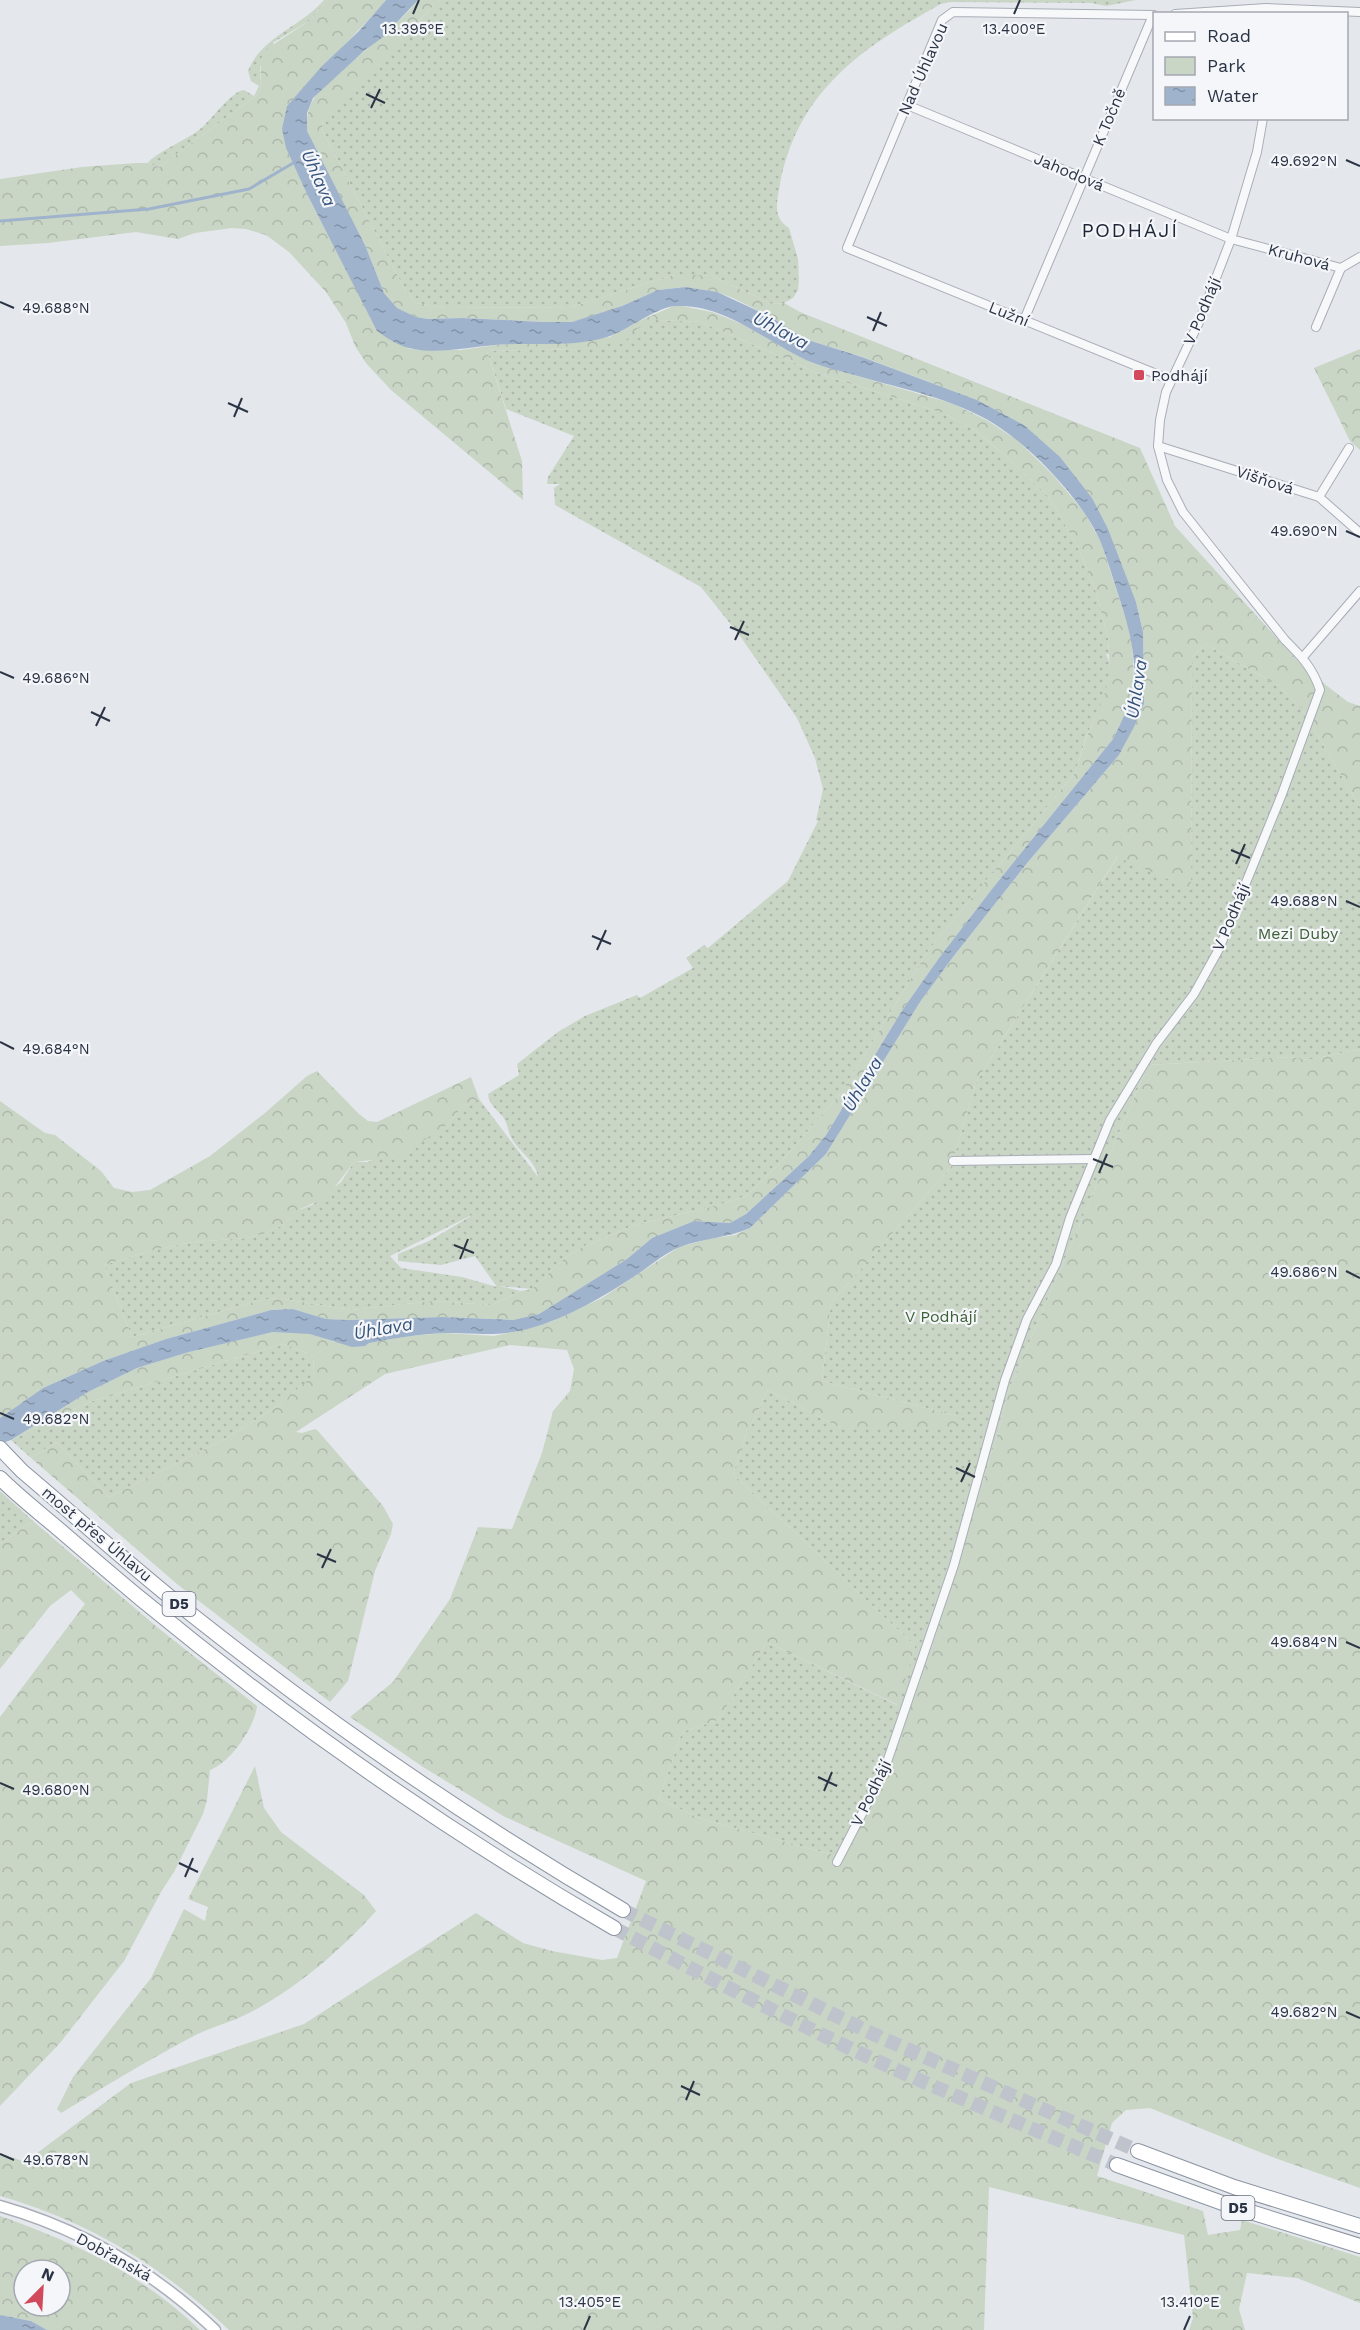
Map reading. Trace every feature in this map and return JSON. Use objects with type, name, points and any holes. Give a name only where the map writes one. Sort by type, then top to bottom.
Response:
[{"type":"highway","name":"most přes Úhlavu","points":[[0,1448],[22,1471],[194,1617],[277,1681],[369,1748],[474,1818],[623,1910]]},
{"type":"highway","name":"most přes Úhlavu","points":[[0,1478],[182,1633],[358,1764],[457,1831],[614,1928]]},
{"type":"highway","name":"D5","points":[[1138,2151],[1234,2187],[1360,2226]]},
{"type":"highway","name":"D5","points":[[1117,2165],[1239,2208],[1360,2246]]},
{"type":"main road","name":"Dobřanská","points":[[0,2206],[76,2235],[130,2262],[192,2308],[214,2330]]},
{"type":"street","points":[[1200,12],[1266,7],[1360,12]]},
{"type":"street","name":"Nad Úhlavou","points":[[848,248],[942,20],[953,12],[1153,15]]},
{"type":"street","name":"K Točně","points":[[1024,320],[1153,17]]},
{"type":"street","name":"Jahodová","points":[[907,105],[1231,239]]},
{"type":"street","name":"V Podhájí","points":[[837,1862],[885,1771],[954,1565],[1005,1380],[1027,1319],[1056,1264],[1070,1218],[1110,1120],[1156,1044],[1194,994],[1222,940],[1282,794],[1320,690],[1315,673],[1303,657],[1285,640],[1184,513],[1167,480],[1158,446],[1160,420],[1171,380],[1199,322],[1231,239],[1257,152],[1263,120]]},
{"type":"street","name":"Kruhová","points":[[1231,239],[1341,268],[1316,327]]},
{"type":"street","name":"Lužní","points":[[848,248],[1171,380]]},
{"type":"street","points":[[1341,268],[1360,257]]},
{"type":"street","name":"Višňová","points":[[1158,446],[1319,497],[1360,532]]},
{"type":"street","points":[[1319,497],[1349,448]]},
{"type":"street","points":[[1303,657],[1360,591]]},
{"type":"street","points":[[953,1161],[1094,1159]]},
{"type":"green space","points":[[324,0],[328,0],[309,21],[274,42],[260,67],[260,90],[257,95],[159,167],[148,163],[204,126],[233,95],[244,90],[254,96],[259,86],[251,81],[248,71],[254,59],[272,40],[304,18]]},
{"type":"green space","points":[[328,0],[386,0],[287,106],[308,196],[378,331],[410,349],[461,350],[496,345],[610,337],[676,305],[712,312],[742,324],[812,363],[954,404],[988,421],[1017,440],[1054,476],[1084,512],[1101,542],[1132,638],[1134,682],[1126,713],[1113,739],[939,958],[903,1009],[826,1135],[809,1156],[746,1214],[730,1223],[694,1221],[652,1238],[627,1259],[539,1314],[513,1320],[442,1317],[348,1320],[326,1319],[293,1309],[271,1310],[166,1339],[103,1361],[43,1388],[0,1418],[0,1101],[45,1133],[55,1135],[101,1171],[114,1188],[132,1192],[150,1190],[210,1156],[265,1113],[307,1076],[317,1071],[359,1114],[368,1121],[377,1122],[471,1077],[479,1099],[461,1108],[448,1124],[399,1157],[354,1162],[327,1197],[296,1211],[283,1225],[247,1238],[193,1242],[154,1250],[104,1265],[132,1337],[257,1301],[277,1298],[352,1310],[433,1301],[492,1305],[521,1291],[532,1289],[564,1259],[582,1247],[635,1225],[715,1206],[746,1196],[777,1166],[841,1093],[928,951],[1075,773],[1110,675],[1108,638],[1096,592],[1078,547],[1049,497],[975,430],[943,413],[820,374],[701,322],[656,320],[638,328],[626,340],[583,349],[487,351],[522,461],[523,500],[391,390],[366,363],[355,346],[346,323],[326,292],[289,252],[266,235],[246,229],[232,228],[195,233],[178,239],[136,232],[48,243],[0,246],[0,179],[82,167],[148,163],[159,167],[257,95],[260,90],[261,59],[265,50],[309,21]]},
{"type":"green space","points":[[418,0],[439,0],[322,121],[323,132],[403,286],[416,303],[446,308],[571,307],[674,275],[712,276],[772,304],[784,303],[800,312],[1140,448],[1175,526],[1305,669],[1348,702],[1360,706],[1360,807],[1302,709],[1279,686],[1205,644],[1192,657],[1191,889],[1117,857],[976,1082],[951,1167],[831,1303],[822,1381],[957,1416],[957,1427],[841,1428],[768,1390],[746,1435],[733,1474],[915,1646],[898,1705],[767,1642],[718,1720],[682,1732],[659,1799],[699,1818],[844,1858],[887,1775],[932,1646],[1002,1419],[1007,1394],[1148,1065],[1290,1057],[1308,1060],[1360,1049],[1360,2188],[1272,2157],[1150,2108],[1126,2110],[1112,2123],[1097,2176],[1203,2211],[1208,2235],[1240,2230],[1242,2220],[1360,2257],[1360,2303],[1297,2278],[1247,2273],[1239,2309],[1245,2330],[1189,2330],[1193,2318],[1184,2235],[989,2187],[984,2330],[229,2330],[178,2286],[123,2249],[64,2219],[0,2196],[0,2153],[25,2162],[131,2083],[304,2024],[476,1913],[523,1943],[602,1960],[617,1958],[646,1881],[505,1817],[423,1767],[350,1717],[393,1682],[450,1599],[478,1527],[512,1529],[542,1453],[553,1411],[570,1391],[574,1369],[567,1350],[510,1345],[385,1374],[296,1432],[302,1433],[315,1429],[318,1431],[383,1506],[393,1524],[375,1571],[348,1681],[330,1702],[177,1584],[31,1458],[56,1442],[109,1497],[223,1440],[276,1407],[313,1376],[314,1356],[283,1344],[89,1402],[11,1440],[88,1392],[137,1368],[189,1352],[273,1332],[310,1333],[334,1342],[369,1343],[408,1336],[446,1333],[494,1336],[527,1329],[553,1321],[602,1298],[679,1247],[735,1235],[750,1228],[826,1154],[920,1002],[1028,862],[1119,755],[1144,704],[1143,632],[1136,602],[1092,498],[1024,425],[977,400],[863,357],[805,339],[773,318],[733,298],[716,292],[686,287],[658,290],[622,306],[573,322],[428,319],[416,317],[397,308],[384,293],[365,245],[306,131],[310,107],[318,92],[390,29]]},
{"type":"green space","points":[[439,0],[1136,0],[1106,6],[1092,3],[950,2],[941,4],[912,20],[861,55],[818,97],[802,122],[789,151],[780,184],[777,209],[780,219],[789,228],[798,259],[799,280],[798,290],[793,298],[784,303],[772,304],[712,276],[674,275],[571,307],[446,308],[416,303],[403,286],[323,132],[322,121]]},
{"type":"green space","points":[[656,320],[701,322],[820,374],[943,413],[975,430],[1007,457],[1049,497],[1078,547],[1096,592],[1108,638],[1109,654],[1106,654],[1110,664],[1110,675],[1108,685],[1086,737],[1075,773],[928,951],[841,1093],[777,1166],[746,1196],[715,1206],[635,1225],[582,1247],[564,1259],[532,1289],[499,1286],[521,1291],[492,1305],[433,1301],[352,1310],[277,1298],[257,1301],[132,1337],[104,1265],[154,1250],[193,1242],[247,1238],[266,1233],[283,1225],[296,1211],[312,1205],[341,1182],[354,1162],[368,1162],[448,1124],[461,1108],[479,1099],[538,1177],[531,1161],[515,1144],[505,1120],[491,1104],[488,1094],[519,1075],[517,1064],[558,1032],[585,1016],[637,995],[640,998],[693,968],[686,958],[704,945],[708,948],[788,881],[818,821],[816,820],[823,789],[815,758],[797,718],[740,636],[701,587],[555,505],[554,488],[560,484],[547,484],[548,477],[574,436],[506,409],[487,351],[583,349]],"holes":[[[476,1213],[429,1241],[398,1254],[398,1261],[441,1265],[475,1256],[497,1287],[462,1277],[401,1268],[390,1256]]]},
{"type":"green space","points":[[1360,349],[1360,450],[1350,441],[1314,368]]},
{"type":"green space","name":"V Podhájí","points":[[1205,644],[1279,686],[1302,709],[1360,807],[1360,1049],[1308,1060],[1290,1057],[1148,1065],[1007,1394],[1002,1419],[932,1646],[887,1775],[844,1858],[699,1818],[659,1799],[682,1732],[718,1720],[767,1642],[897,1705],[915,1646],[733,1474],[746,1435],[768,1390],[841,1428],[957,1416],[822,1381],[831,1303],[951,1167],[976,1082],[1118,856],[1191,889],[1192,657]]},
{"type":"green space","points":[[283,1344],[314,1356],[313,1376],[276,1407],[223,1440],[109,1497],[56,1442],[31,1458],[11,1440],[89,1402]]},
{"type":"green space","points":[[0,1491],[33,1521],[0,1544]]},
{"type":"green space","points":[[33,1521],[157,1627],[257,1706],[247,1734],[225,1760],[210,1770],[203,1814],[174,1872],[124,1961],[60,2043],[0,2106],[0,1717],[85,1604],[71,1590],[50,1606],[0,1669],[0,1544]]},
{"type":"green space","points":[[255,1766],[264,1808],[281,1832],[364,1895],[376,1911],[332,1955],[265,2004],[176,2046],[61,2113],[57,2109],[73,2077],[151,1978],[184,1909],[205,1921],[208,1907],[188,1899]]},
{"type":"green space","points":[[0,2216],[55,2237],[107,2262],[155,2292],[200,2330],[47,2330],[31,2321],[16,2318],[72,2318],[72,2258],[12,2258],[12,2317],[0,2315]]},
{"type":"water","name":"Úhlava","points":[[386,0],[418,0],[383,37],[364,51],[313,98],[307,113],[307,131],[365,245],[384,293],[397,308],[416,317],[428,319],[572,322],[622,306],[658,290],[686,287],[717,292],[773,318],[805,339],[862,357],[977,400],[1024,425],[1060,457],[1092,498],[1108,529],[1136,602],[1143,632],[1144,704],[1119,755],[1028,862],[920,1002],[826,1154],[750,1228],[674,1250],[598,1299],[557,1319],[528,1329],[496,1334],[427,1334],[352,1347],[310,1334],[273,1332],[189,1352],[137,1368],[88,1392],[11,1440],[0,1444],[0,1418],[43,1388],[103,1361],[166,1339],[271,1310],[293,1309],[326,1319],[348,1320],[442,1317],[513,1320],[539,1314],[627,1259],[652,1238],[694,1221],[730,1223],[746,1214],[809,1156],[826,1135],[903,1009],[939,958],[1113,739],[1131,697],[1134,660],[1131,639],[1106,556],[1093,527],[1082,509],[1037,458],[1004,430],[972,412],[919,393],[813,363],[731,318],[696,307],[669,307],[607,337],[566,344],[509,344],[430,351],[405,347],[377,331],[308,196],[286,148],[282,129],[287,106]]},
{"type":"water","points":[[0,2315],[31,2321],[47,2330],[0,2330]]},
{"type":"waterway","name":"Úhlava","points":[[0,221],[149,209],[249,189],[295,162]]},
{"type":"tunnel","points":[[623,1910],[873,2034],[1138,2151]]},
{"type":"tunnel","points":[[614,1928],[862,2054],[1117,2165]]},
{"type":"place","name":"Podhájí","points":[[1139,375]]},
{"type":"district","name":"PODHÁJÍ","points":[[1130,230]]},
{"type":"park label","name":"Mezi Duby","points":[[1298,933]]}]
